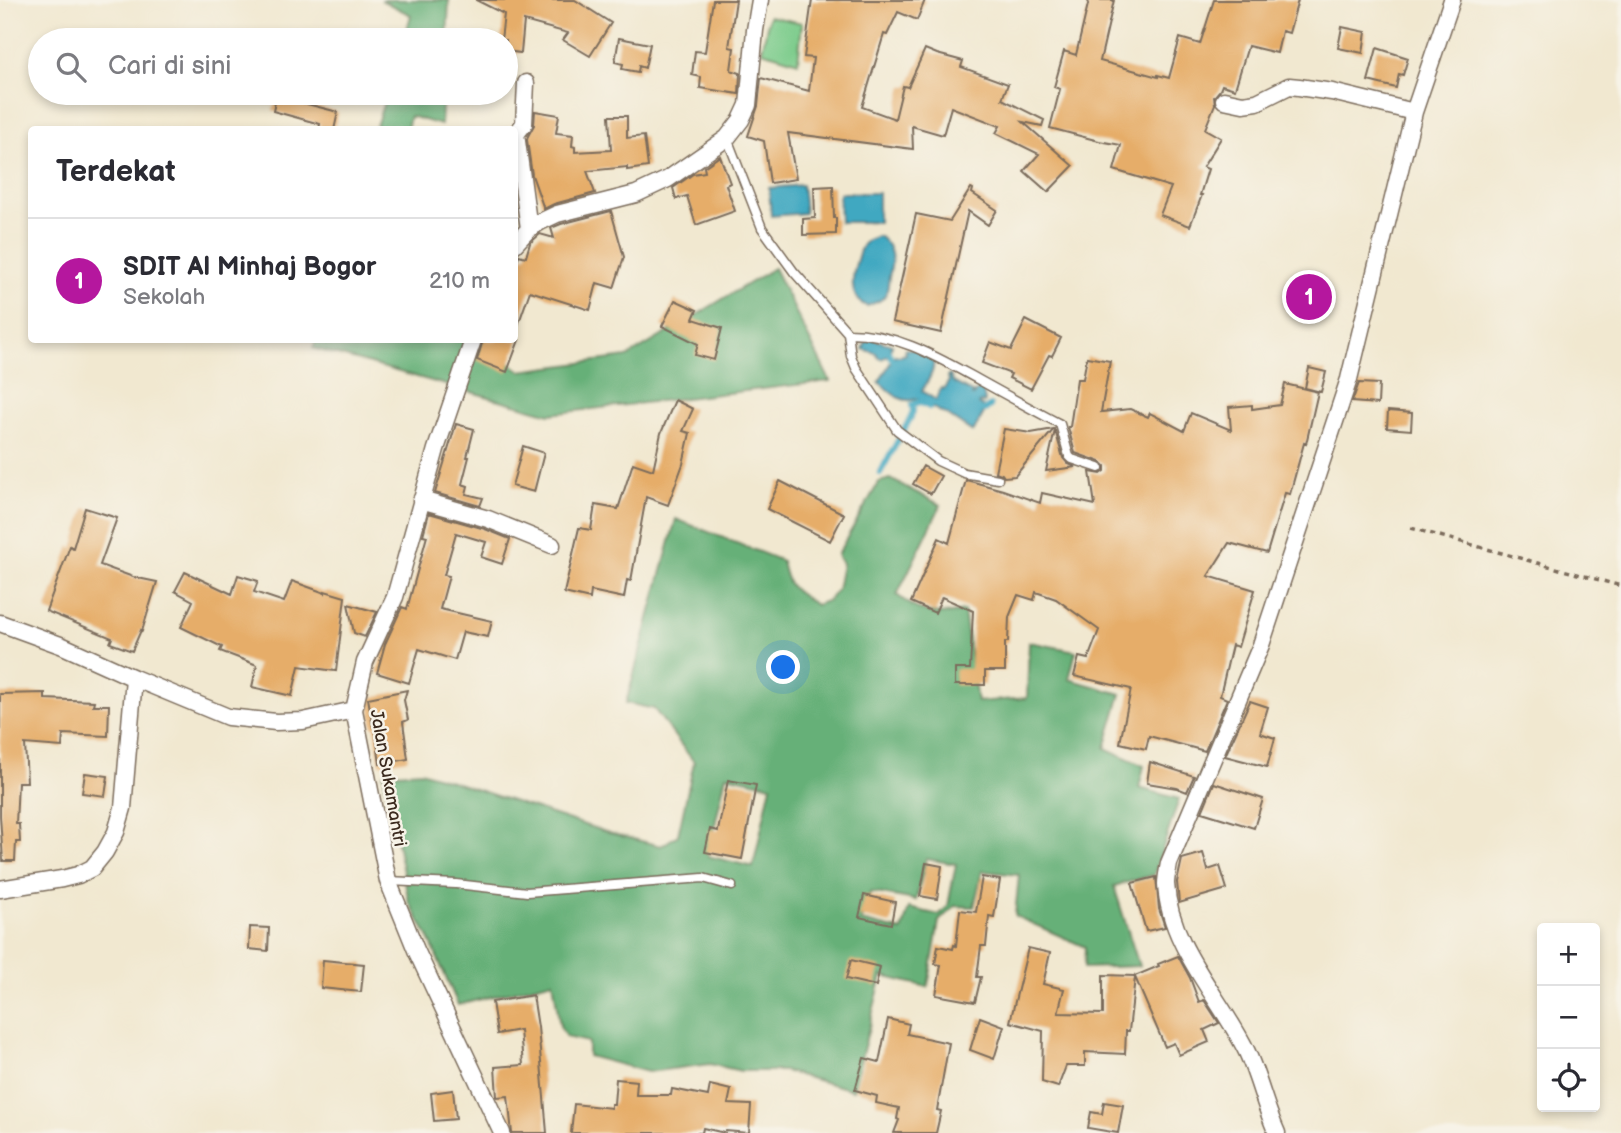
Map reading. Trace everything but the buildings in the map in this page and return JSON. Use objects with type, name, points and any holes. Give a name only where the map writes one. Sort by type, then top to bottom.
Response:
[{"type":"street","points":[[518,241],[529,229],[558,214],[636,194],[668,179],[727,138],[741,120],[748,105],[760,0]]},
{"type":"street","points":[[1277,1133],[1247,1052],[1184,945],[1168,901],[1166,881],[1169,863],[1261,645],[1349,379],[1415,112],[1452,0]]},
{"type":"street","points":[[518,132],[524,124],[526,83]]},
{"type":"street","points":[[1224,100],[1243,104],[1257,102],[1289,86],[1332,92],[1415,112]]},
{"type":"street","points":[[518,149],[529,229]]},
{"type":"street","name":"Jalan Sukamantri","points":[[473,343],[436,449],[395,597],[365,662],[354,710],[388,881],[416,950],[502,1133]]},
{"type":"street","points":[[421,500],[488,519],[552,545]]},
{"type":"street","points":[[0,623],[63,646],[228,717],[254,721],[303,721],[354,710]]},
{"type":"street","points":[[0,889],[78,875],[92,868],[105,852],[116,832],[123,808],[134,678]]},
{"type":"lane","points":[[727,138],[762,228],[794,272],[848,332],[851,356],[856,369],[897,430],[938,461],[964,473],[998,479]]},
{"type":"lane","points":[[848,332],[877,335],[922,349],[1060,424],[1069,456],[1099,468]]},
{"type":"lane","points":[[388,881],[456,884],[527,892],[703,878],[732,886]]},
{"type":"path","points":[[1411,528],[1621,586]]},
{"type":"green space","points":[[381,0],[449,0],[448,28],[407,28],[411,15]]},
{"type":"green space","points":[[769,16],[802,23],[798,62],[762,51]]},
{"type":"green space","points":[[383,105],[442,105],[441,125],[410,116],[408,126],[376,126]]},
{"type":"green space","points":[[774,268],[830,381],[550,414],[313,348],[315,343],[488,343],[520,371],[627,357]]},
{"type":"green space","points":[[890,479],[941,505],[897,595],[928,613],[964,611],[977,702],[1027,698],[1029,642],[1076,651],[1069,679],[1121,694],[1105,748],[1144,766],[1139,788],[1179,799],[1154,875],[1114,886],[1139,966],[1084,968],[1085,947],[1015,916],[1019,875],[982,871],[974,907],[955,906],[939,921],[928,987],[882,976],[853,1090],[784,1071],[741,1071],[710,1064],[648,1072],[588,1056],[588,1042],[566,1037],[560,1026],[553,981],[458,1005],[428,936],[409,902],[383,774],[421,771],[609,833],[661,846],[678,835],[694,762],[654,709],[626,703],[676,519],[782,561],[792,588],[816,605],[829,600],[837,590],[842,564],[837,555],[879,482]],"holes":[[[726,775],[771,785],[753,867],[708,856]],[[926,859],[956,864],[948,906],[939,915],[909,908],[902,931],[861,921],[870,892],[916,900]]]},
{"type":"water","points":[[802,185],[805,213],[771,216],[769,188]]},
{"type":"water","points":[[839,193],[878,193],[878,222],[840,222]]},
{"type":"water","points":[[879,236],[891,254],[888,288],[883,298],[867,306],[854,292],[854,273],[862,246],[869,239]]},
{"type":"water","points":[[868,337],[892,345],[888,355],[882,359],[876,353],[863,349]]},
{"type":"water","points":[[905,349],[932,356],[933,370],[922,391],[936,400],[950,375],[953,382],[973,393],[972,396],[983,387],[987,389],[983,391],[984,403],[979,404],[986,409],[973,432],[917,399],[906,400],[896,396],[879,382],[895,355],[906,354]]},
{"type":"waterway","points":[[889,352],[893,360]]},
{"type":"waterway","points":[[880,473],[911,417],[912,405],[921,403],[929,407]]},
{"type":"waterway","points":[[985,410],[990,406]]},
{"type":"place","name":"SDIT Al Minhaj Bogor","points":[[1309,297]]}]
